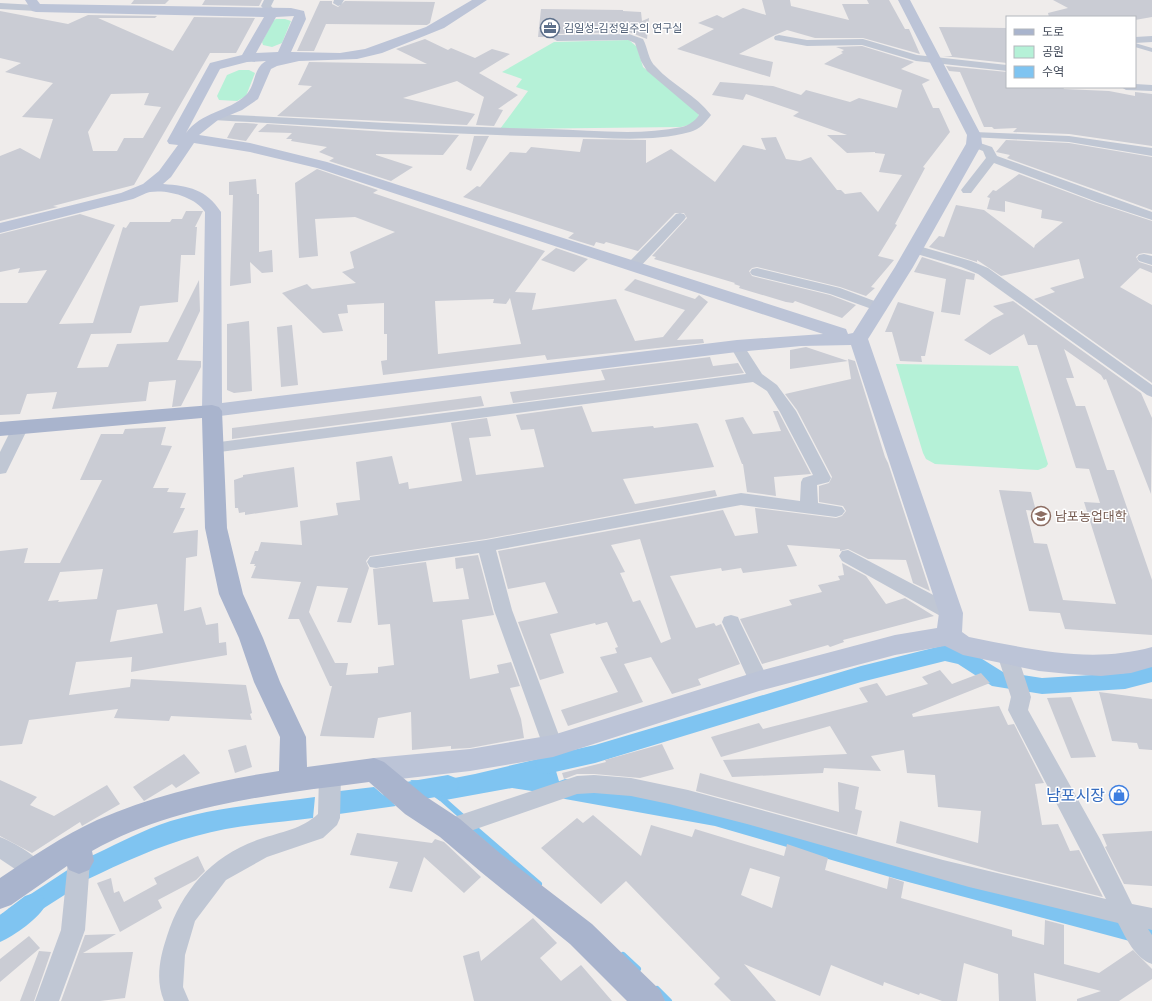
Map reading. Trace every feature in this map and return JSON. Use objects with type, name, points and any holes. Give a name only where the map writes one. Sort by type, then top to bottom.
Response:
[{"type":"main road","points":[[0,228],[127,196],[151,185],[165,174],[183,138],[215,66],[230,61],[247,58],[333,57],[374,50],[439,25],[468,6],[481,0]]},
{"type":"main road","points":[[859,339],[880,308],[915,249],[974,139],[904,0]]},
{"type":"main road","points":[[34,4],[271,6],[300,14],[300,19],[282,58]]},
{"type":"main road","points":[[247,58],[271,6]]},
{"type":"main road","points":[[183,138],[213,117],[237,107],[254,96],[265,67],[272,63],[297,57]]},
{"type":"main road","points":[[183,138],[256,148],[322,165],[859,339]]},
{"type":"main road","points":[[151,185],[194,195],[204,199],[213,212],[212,448],[216,528],[231,594],[251,638],[267,682],[293,737],[293,781]]},
{"type":"main road","points":[[0,429],[212,411],[737,346],[800,340],[859,339]]},
{"type":"main road","points":[[859,339],[950,624],[963,645],[1010,662],[1039,661],[1101,666],[1130,663],[1152,657]]},
{"type":"main road","points":[[0,895],[35,870],[78,853],[112,827],[160,809],[215,794],[293,781],[330,785],[553,746],[759,681],[895,645],[950,624]]},
{"type":"main road","points":[[381,777],[415,805],[463,824],[491,863],[582,934],[644,999]]},
{"type":"street","points":[[0,6],[34,4]]},
{"type":"street","points":[[213,117],[492,132],[645,134],[684,130],[702,122],[705,115],[698,107],[651,69],[646,61],[639,41],[630,37],[557,38]]},
{"type":"street","points":[[779,38],[807,43],[850,40],[863,42],[916,58],[1006,68]]},
{"type":"street","points":[[1136,40],[1152,39]]},
{"type":"street","points":[[1136,87],[1152,88]]},
{"type":"street","points":[[974,139],[1069,139],[1152,152]]},
{"type":"street","points":[[974,139],[988,149],[992,158],[1101,199],[1152,216]]},
{"type":"street","points":[[1120,146],[1152,164]]},
{"type":"street","points":[[967,190],[992,158]]},
{"type":"street","points":[[633,266],[680,217]]},
{"type":"street","points":[[915,249],[966,264],[983,271],[1152,392]]},
{"type":"street","points":[[757,272],[793,282],[800,281],[862,300],[880,308]]},
{"type":"street","points":[[737,346],[756,377],[772,388],[788,411],[823,478],[809,482],[809,507]]},
{"type":"street","points":[[212,448],[756,377]]},
{"type":"street","points":[[0,468],[20,428]]},
{"type":"street","points":[[376,562],[486,546],[741,499],[836,511]]},
{"type":"street","points":[[486,546],[503,610],[553,746]]},
{"type":"street","points":[[848,556],[950,624]]},
{"type":"street","points":[[731,622],[759,681]]},
{"type":"street","points":[[1010,662],[1021,697],[1018,710],[1102,867],[1125,914],[1148,949]]},
{"type":"street","points":[[463,824],[567,789],[593,783],[676,796],[787,825],[920,864],[1125,914],[1152,919]]},
{"type":"street","points":[[177,1001],[171,988],[173,955],[185,916],[198,897],[218,873],[260,849],[315,831],[329,818],[330,785]]},
{"type":"street","points":[[0,847],[35,870]]},
{"type":"street","points":[[47,1001],[73,930],[77,894],[78,853]]},
{"type":"lane","points":[[1136,45],[1152,50]]},
{"type":"green space","points":[[276,19],[291,21],[282,43],[272,47],[263,45],[262,42],[273,21]]},
{"type":"green space","points":[[629,40],[637,47],[643,67],[697,111],[699,116],[693,124],[681,127],[500,129],[528,91],[516,87],[522,79],[502,72],[554,42]]},
{"type":"green space","points":[[239,70],[249,70],[255,73],[246,96],[237,101],[219,100],[217,96],[227,75]]},
{"type":"green space","points":[[896,364],[1018,366],[1048,464],[1046,467],[1038,470],[935,464],[926,459]]},
{"type":"water","points":[[567,752],[572,766],[556,771],[561,788],[545,793],[512,788],[440,801],[410,780],[439,781]]},
{"type":"water","points":[[374,787],[396,806],[339,814],[340,791]]},
{"type":"water","points":[[315,797],[313,818],[210,832],[154,850],[86,880],[87,858],[132,836],[159,825],[216,810]]},
{"type":"water","points":[[69,869],[66,894],[19,924],[8,909]]},
{"type":"water","points":[[3,913],[13,931],[0,941],[0,915]]},
{"type":"building","points":[[134,0],[169,0],[165,4],[131,4]]},
{"type":"building","points":[[205,0],[262,0],[259,6],[202,5]]},
{"type":"building","points":[[762,0],[790,0],[791,6],[849,20],[842,4],[869,4],[867,0],[889,0],[905,29],[909,29],[920,54],[863,38],[815,38],[787,30],[739,54],[773,62],[770,77],[677,49],[714,29],[698,23],[717,15],[723,18],[743,8],[766,15]]},
{"type":"building","points":[[1053,0],[1152,0],[1152,17],[1136,20],[1136,16],[1049,16],[1048,13],[1068,8]]},
{"type":"building","points":[[320,1],[332,1],[332,4],[338,7],[345,1],[435,2],[430,23],[427,25],[326,24],[314,51],[297,51]]},
{"type":"building","points":[[541,9],[623,10],[641,12],[642,21],[649,18],[647,39],[629,32],[557,34],[551,37],[538,37]]},
{"type":"building","points":[[0,11],[68,24],[88,15],[157,16],[155,18],[98,18],[173,51],[194,17],[255,18],[236,53],[210,53],[134,185],[53,206],[58,207],[0,221],[0,156],[20,148],[40,159],[53,119],[22,117],[53,83],[5,72],[21,63],[0,58]],"holes":[[[149,93],[144,105],[161,107],[143,138],[124,138],[117,151],[93,151],[88,132],[111,94]]]},
{"type":"building","points":[[939,27],[1006,28],[1006,63],[943,56],[952,56]]},
{"type":"building","points":[[425,39],[448,50],[451,48],[475,58],[492,49],[510,54],[479,73],[518,95],[498,109],[503,110],[494,126],[476,125],[484,97],[457,81],[403,98],[475,114],[467,125],[277,116],[312,86],[298,85],[309,62],[427,64],[396,49]]},
{"type":"building","points":[[862,46],[914,62],[901,69],[930,80],[922,84],[933,108],[939,108],[950,132],[923,167],[925,168],[895,224],[897,225],[878,256],[894,260],[871,287],[875,288],[866,296],[840,287],[757,267],[752,268],[749,271],[752,276],[830,295],[856,305],[842,318],[795,301],[793,303],[786,302],[739,288],[740,286],[734,284],[735,283],[654,259],[656,257],[652,256],[687,218],[684,213],[675,213],[638,251],[606,242],[604,244],[596,242],[594,246],[568,238],[574,233],[463,197],[477,186],[480,187],[510,152],[526,153],[531,147],[580,152],[583,139],[646,140],[646,163],[671,149],[715,182],[743,145],[766,150],[761,138],[776,137],[786,159],[800,161],[811,157],[837,190],[841,190],[845,194],[861,192],[878,212],[902,175],[879,172],[885,154],[875,152],[847,153],[827,135],[847,135],[793,116],[799,112],[746,94],[743,100],[712,95],[720,82],[773,86],[801,95],[806,90],[850,102],[859,98],[897,108],[902,90],[824,64],[843,53],[841,52],[844,50],[836,47]]},
{"type":"building","points":[[946,66],[1006,72],[1006,88],[1064,88],[1109,91],[1135,96],[1135,92],[1152,94],[1152,146],[1069,134],[1013,132],[1017,128],[994,129],[992,127],[984,127],[960,72],[949,71]]},
{"type":"building","points":[[235,123],[258,124],[246,141],[227,138]]},
{"type":"building","points":[[267,124],[459,135],[443,155],[376,154],[413,167],[391,181],[329,161],[334,158],[319,152],[327,147],[286,139],[292,133],[258,132]]},
{"type":"building","points":[[474,136],[489,136],[471,171],[466,169]]},
{"type":"building","points":[[1006,140],[1069,143],[1152,157],[1152,210],[1007,158],[1010,155],[996,152]]},
{"type":"building","points":[[317,169],[378,190],[373,193],[545,251],[515,292],[536,293],[532,310],[616,299],[635,341],[663,337],[685,310],[624,290],[635,279],[695,299],[699,295],[708,302],[677,340],[703,339],[704,343],[547,360],[545,355],[383,375],[381,361],[387,360],[387,334],[384,334],[384,303],[347,305],[348,313],[338,314],[343,331],[323,333],[282,293],[307,284],[312,289],[356,283],[342,272],[354,268],[350,252],[395,232],[355,217],[315,219],[318,256],[299,258],[295,183]],"holes":[[[510,298],[521,344],[438,354],[435,301],[494,299],[493,303],[506,304]]]},
{"type":"building","points":[[1019,174],[1097,203],[1152,221],[1152,254],[1144,253],[1139,254],[1136,257],[1139,262],[1152,266],[1152,273],[1140,268],[1120,287],[1152,305],[1152,383],[1034,299],[1055,292],[1050,288],[1084,278],[1079,259],[1001,276],[977,260],[977,262],[929,247],[939,236],[944,237],[956,205],[984,210],[1034,248],[1035,245],[1063,222],[1041,218],[1042,210],[1005,201],[1005,212],[987,209],[990,198],[987,197],[993,190],[996,191]]},
{"type":"building","points":[[256,179],[257,194],[259,194],[259,252],[272,250],[273,272],[262,273],[250,262],[251,283],[230,286],[233,195],[229,195],[229,182]]},
{"type":"building","points":[[186,211],[203,211],[195,227],[197,227],[195,255],[181,255],[178,302],[140,306],[131,333],[91,334],[77,368],[108,367],[117,344],[168,342],[199,280],[200,311],[177,360],[201,361],[201,367],[181,406],[172,407],[176,380],[149,382],[146,401],[52,409],[57,392],[27,394],[20,414],[0,415],[0,303],[27,303],[47,270],[18,273],[20,268],[0,272],[0,234],[80,214],[115,225],[59,324],[93,323],[123,227],[126,228],[130,222],[170,222],[172,219],[182,219]]},
{"type":"building","points":[[556,248],[588,259],[574,272],[541,260]]},
{"type":"building","points":[[922,257],[975,274],[974,280],[966,279],[960,315],[941,312],[946,279],[914,272]]},
{"type":"building","points":[[1013,301],[1141,393],[1152,418],[1151,494],[1106,379],[1104,380],[1101,375],[1064,349],[1074,378],[1066,378],[1076,406],[1085,406],[1107,470],[1114,470],[1152,580],[1152,635],[1065,629],[1060,613],[1029,611],[999,490],[1031,492],[1036,511],[1026,510],[1034,543],[1047,544],[1063,600],[1116,604],[1084,502],[1100,503],[1089,469],[1076,468],[1037,345],[1028,345],[1024,334],[990,355],[964,340],[993,319],[1004,314],[993,306]]},
{"type":"building","points":[[898,302],[934,312],[925,356],[921,356],[922,362],[900,361],[892,332],[885,332]]},
{"type":"building","points":[[249,321],[252,391],[234,393],[227,390],[227,324]]},
{"type":"building","points":[[292,325],[298,385],[281,387],[277,327]]},
{"type":"building","points":[[806,347],[848,361],[790,369],[790,350]]},
{"type":"building","points":[[710,357],[713,366],[738,363],[744,373],[513,403],[510,392],[605,380],[601,370]]},
{"type":"building","points":[[848,359],[855,361],[885,457],[930,591],[913,583],[906,560],[868,559],[848,549],[840,551],[840,549],[787,545],[797,566],[743,573],[741,568],[722,571],[721,568],[670,576],[696,628],[714,623],[716,626],[721,624],[740,664],[698,679],[701,685],[672,694],[651,657],[624,664],[643,702],[568,726],[561,710],[618,692],[600,657],[617,653],[615,648],[618,647],[607,622],[596,625],[595,623],[550,634],[564,673],[540,680],[518,622],[558,613],[545,582],[508,589],[498,551],[723,510],[735,536],[758,533],[755,508],[836,518],[842,516],[846,511],[843,506],[819,502],[819,486],[829,483],[832,477],[797,410],[785,394],[851,379]],"holes":[[[640,539],[671,639],[661,643],[640,600],[633,602],[620,573],[625,572],[611,545]]]},
{"type":"building","points":[[481,396],[484,406],[232,439],[232,428]]},
{"type":"building","points":[[582,406],[592,432],[653,426],[654,428],[698,424],[714,467],[623,479],[635,504],[715,490],[717,496],[486,539],[370,556],[366,561],[369,568],[351,623],[337,622],[348,588],[317,586],[309,612],[335,663],[348,663],[346,675],[378,673],[378,667],[394,665],[390,624],[378,625],[373,569],[426,562],[433,602],[469,599],[463,568],[456,569],[455,558],[478,555],[494,615],[462,620],[470,679],[499,673],[497,665],[511,662],[520,686],[510,688],[521,719],[524,738],[470,748],[451,749],[451,746],[412,750],[411,712],[378,718],[374,738],[320,736],[332,686],[330,686],[299,619],[288,619],[301,582],[251,578],[256,566],[254,566],[255,564],[250,564],[255,551],[258,551],[261,542],[302,545],[300,521],[338,515],[336,503],[360,500],[356,462],[392,456],[399,484],[408,482],[409,489],[462,481],[451,423],[487,418],[491,436],[469,438],[476,475],[544,467],[534,429],[521,430],[516,415]]},
{"type":"building","points":[[773,411],[778,411],[811,474],[774,477],[776,496],[747,492],[743,464],[725,420],[743,417],[753,434],[781,431]]},
{"type":"building","points":[[166,427],[161,445],[172,446],[153,488],[169,488],[167,492],[186,493],[180,508],[185,508],[173,533],[198,530],[197,556],[186,558],[184,611],[201,607],[206,625],[218,623],[219,643],[226,642],[227,655],[131,672],[132,657],[76,662],[69,695],[130,687],[131,679],[246,685],[252,720],[171,716],[169,721],[114,718],[118,709],[29,720],[22,744],[0,746],[0,551],[28,548],[24,563],[60,563],[102,480],[80,480],[101,434],[123,434],[125,429]],"holes":[[[103,569],[97,599],[58,602],[59,600],[48,601],[60,572]],[[157,604],[163,633],[110,642],[117,610]]]},
{"type":"building","points":[[294,467],[298,507],[245,515],[245,512],[239,513],[238,508],[235,508],[234,480],[243,477],[243,475]]},
{"type":"building","points":[[842,563],[866,576],[886,604],[905,598],[934,616],[843,640],[844,642],[830,647],[828,645],[762,664],[740,619],[792,605],[789,600],[822,592],[818,585],[840,580],[838,576],[844,575]]},
{"type":"building","points":[[940,670],[952,684],[981,673],[990,683],[912,714],[913,717],[999,706],[1008,725],[1014,724],[1044,783],[1035,784],[1042,825],[1058,824],[1070,851],[1079,850],[1103,897],[999,872],[896,843],[900,821],[978,843],[981,811],[938,807],[935,775],[907,773],[904,750],[871,756],[881,771],[824,768],[823,773],[732,777],[723,760],[847,754],[830,726],[721,757],[711,737],[759,723],[763,729],[868,702],[859,688],[877,683],[886,696],[928,684],[922,677]]},
{"type":"building","points":[[1099,692],[1152,699],[1152,750],[1139,749],[1137,743],[1112,741]]},
{"type":"building","points":[[1071,697],[1096,757],[1071,758],[1047,698]]},
{"type":"building","points":[[662,744],[674,769],[640,778],[577,774],[564,779],[562,773],[606,762],[605,760]]},
{"type":"building","points":[[246,745],[252,767],[235,773],[228,750]]},
{"type":"building","points":[[184,754],[200,773],[176,788],[172,784],[144,801],[133,787]]},
{"type":"building","points":[[700,773],[839,812],[838,782],[859,787],[855,809],[862,811],[857,835],[696,791]]},
{"type":"building","points":[[0,780],[37,797],[30,805],[54,816],[107,785],[120,804],[82,826],[80,822],[32,853],[0,836]]},
{"type":"building","points":[[593,815],[641,856],[651,825],[692,837],[695,829],[784,856],[787,844],[828,858],[825,870],[887,889],[889,877],[904,882],[901,898],[1012,930],[1012,936],[1044,945],[1045,920],[1064,925],[1064,964],[1099,973],[1133,950],[1152,969],[1152,979],[1119,1001],[1077,1001],[1077,999],[1101,991],[1034,973],[1036,1001],[999,1001],[998,974],[964,963],[957,1001],[942,1001],[920,993],[919,995],[884,982],[883,986],[831,965],[820,996],[744,964],[776,1001],[731,1001],[714,984],[720,978],[626,881],[601,904],[541,848],[577,818],[583,823]],"holes":[[[750,868],[780,877],[772,908],[741,895]]]},
{"type":"building","points":[[1152,831],[1152,886],[1124,884],[1105,847],[1107,846],[1102,834]]},
{"type":"building","points":[[357,833],[432,843],[435,839],[444,842],[481,877],[464,893],[424,857],[412,892],[389,888],[398,862],[350,855]]},
{"type":"building","points":[[198,856],[205,871],[196,880],[158,900],[162,908],[120,932],[97,883],[111,878],[114,893],[119,891],[124,902],[157,884],[154,878]]},
{"type":"building","points":[[533,918],[557,943],[540,958],[561,981],[581,965],[612,1001],[474,1001],[463,956],[479,951],[481,961]]},
{"type":"building","points":[[116,934],[83,953],[133,952],[125,998],[100,1001],[61,1001],[85,935]]},
{"type":"building","points":[[29,936],[40,948],[0,982],[0,959]]},
{"type":"building","points":[[39,951],[51,952],[34,1001],[20,1001]]},
{"type":"waterway","points":[[546,765],[595,754],[861,674],[945,653],[964,658],[999,680],[1042,686],[1125,681],[1152,674]]},
{"type":"waterway","points":[[394,794],[448,785]]},
{"type":"waterway","points":[[565,789],[715,816],[897,868],[1152,935]]},
{"type":"waterway","points":[[439,796],[466,820]]},
{"type":"waterway","points":[[471,825],[539,884]]},
{"type":"waterway","points":[[0,930],[34,904]]},
{"type":"waterway","points":[[623,955],[638,969]]},
{"type":"waterway","points":[[657,989],[669,1001]]},
{"type":"place","name":"김일성-김정일주의 연구실","points":[[550,28]]},
{"type":"place","name":"남포농업대학","points":[[1041,516]]},
{"type":"place","name":"남포시장","points":[[1119,795]]}]
